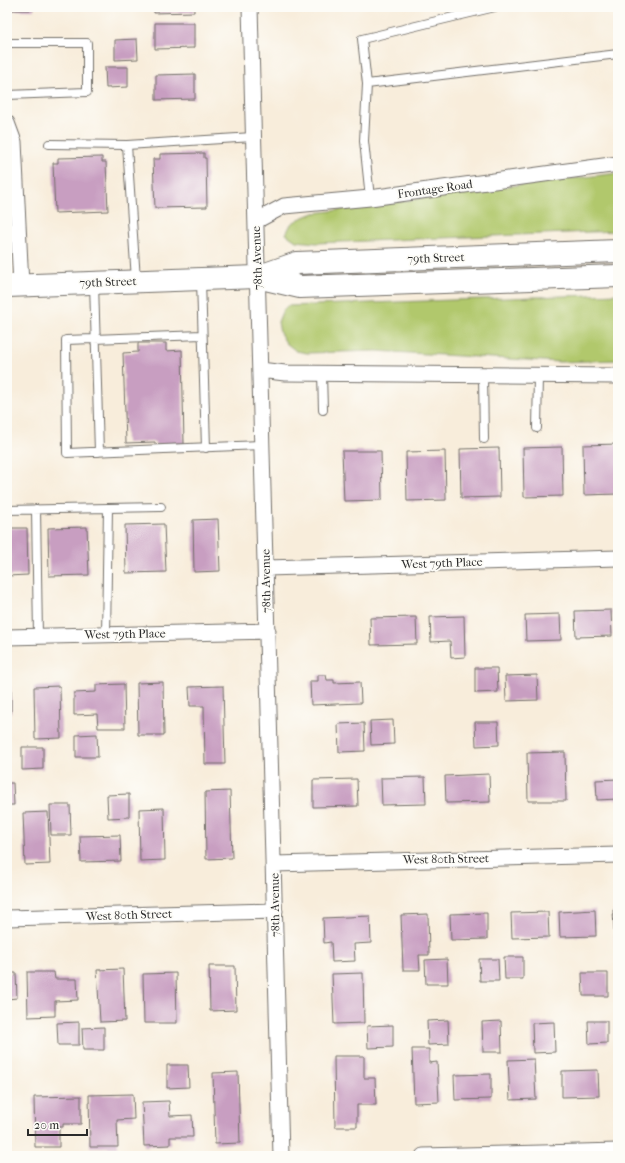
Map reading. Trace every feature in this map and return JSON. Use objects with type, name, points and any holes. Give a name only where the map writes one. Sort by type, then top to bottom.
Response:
[{"type":"main road","name":"79th Street","points":[[257,277],[297,263],[618,251]]},
{"type":"main road","name":"79th Street","points":[[14,286],[136,280],[257,277],[300,287],[618,276]]},
{"type":"street","name":"78th Avenue","points":[[250,7],[281,1156]]},
{"type":"street","points":[[7,123],[14,142],[14,286]]},
{"type":"street","name":"Frontage Road","points":[[256,221],[284,206],[370,198],[618,164]]},
{"type":"street","points":[[260,370],[322,373],[618,376]]},
{"type":"street","name":"West 79th Place","points":[[266,568],[618,558]]},
{"type":"street","name":"West 79th Place","points":[[7,637],[268,631]]},
{"type":"street","name":"West 80th Street","points":[[274,864],[618,855]]},
{"type":"street","name":"West 80th Street","points":[[7,918],[275,911]]},
{"type":"street","points":[[423,1156],[618,1151]]},
{"type":"lane","points":[[370,198],[364,141],[367,84],[362,39],[496,7]]},
{"type":"lane","points":[[7,43],[88,43],[87,92],[7,95]]},
{"type":"lane","points":[[367,84],[618,54]]},
{"type":"lane","points":[[49,144],[127,145],[253,137]]},
{"type":"lane","points":[[127,145],[136,280]]},
{"type":"lane","points":[[201,279],[206,448]]},
{"type":"lane","points":[[94,282],[99,452]]},
{"type":"lane","points":[[202,335],[66,340],[67,453],[262,445]]},
{"type":"lane","points":[[322,373],[323,410]]},
{"type":"lane","points":[[483,375],[484,439]]},
{"type":"lane","points":[[537,428],[538,376]]},
{"type":"lane","points":[[7,510],[161,507]]},
{"type":"lane","points":[[106,634],[108,508]]},
{"type":"lane","points":[[36,509],[38,636]]},
{"type":"green space","points":[[618,173],[618,231],[316,243],[296,241],[286,234],[291,224],[314,213],[380,205],[453,193]]},
{"type":"green space","points":[[618,294],[618,360],[560,362],[376,351],[307,353],[296,351],[286,343],[280,333],[278,322],[282,312],[287,306]]},
{"type":"building","points":[[7,7],[34,7],[34,10],[7,10]]},
{"type":"building","points":[[154,7],[194,7],[194,12],[154,13]]},
{"type":"building","points":[[155,23],[194,23],[194,48],[155,49]]},
{"type":"building","points":[[137,39],[138,59],[115,60],[115,40]]},
{"type":"building","points":[[105,67],[128,67],[128,87],[106,88]]},
{"type":"building","points":[[195,74],[195,99],[156,100],[156,75]]},
{"type":"building","points":[[204,153],[204,158],[206,158],[207,207],[155,208],[153,159],[160,159],[160,154]]},
{"type":"building","points":[[102,157],[102,162],[106,162],[108,211],[55,213],[53,163],[58,163],[58,158]]},
{"type":"building","points":[[138,343],[166,343],[166,351],[182,350],[184,444],[155,445],[155,442],[126,443],[123,353],[138,352]]},
{"type":"building","points":[[618,444],[618,494],[584,495],[583,445]]},
{"type":"building","points":[[562,447],[563,496],[524,497],[523,448]]},
{"type":"building","points":[[499,448],[500,497],[461,498],[460,449]]},
{"type":"building","points":[[342,451],[381,451],[382,500],[344,501]]},
{"type":"building","points":[[445,451],[446,500],[407,501],[406,452]]},
{"type":"building","points":[[218,519],[220,571],[194,572],[193,520]]},
{"type":"building","points":[[164,524],[166,572],[126,573],[125,525]]},
{"type":"building","points":[[87,527],[89,575],[49,576],[48,528]]},
{"type":"building","points":[[7,528],[27,528],[28,575],[7,576]]},
{"type":"building","points":[[611,610],[612,636],[576,637],[575,611]]},
{"type":"building","points":[[560,614],[561,640],[526,641],[525,615]]},
{"type":"building","points":[[464,616],[465,657],[451,658],[450,641],[431,642],[430,617]]},
{"type":"building","points":[[416,617],[417,644],[371,645],[370,618]]},
{"type":"building","points":[[475,668],[497,668],[498,692],[475,693]]},
{"type":"building","points":[[318,675],[326,675],[327,680],[334,680],[334,683],[360,682],[361,703],[311,705],[310,681],[318,681]]},
{"type":"building","points":[[537,675],[538,700],[506,701],[505,676]]},
{"type":"building","points":[[163,682],[164,735],[138,735],[137,683]]},
{"type":"building","points":[[124,684],[125,728],[98,728],[97,714],[74,715],[74,693],[96,692],[96,685]]},
{"type":"building","points":[[60,686],[61,738],[35,739],[34,687]]},
{"type":"building","points":[[223,686],[225,764],[205,764],[204,706],[190,706],[189,687]]},
{"type":"building","points":[[7,687],[11,687],[11,713],[7,713]]},
{"type":"building","points":[[393,720],[394,744],[371,745],[370,721]]},
{"type":"building","points":[[475,722],[498,722],[499,745],[476,746]]},
{"type":"building","points":[[364,723],[365,751],[339,752],[338,724]]},
{"type":"building","points":[[97,734],[98,757],[76,757],[76,735]]},
{"type":"building","points":[[22,747],[43,747],[43,769],[22,770]]},
{"type":"building","points":[[565,752],[566,801],[528,801],[527,753]]},
{"type":"building","points":[[489,774],[490,802],[446,803],[445,776]]},
{"type":"building","points":[[425,777],[426,804],[382,805],[381,778]]},
{"type":"building","points":[[357,779],[358,806],[313,807],[313,780]]},
{"type":"building","points":[[618,779],[618,799],[597,800],[596,780]]},
{"type":"building","points":[[7,783],[13,783],[14,805],[7,805]]},
{"type":"building","points":[[230,791],[232,858],[206,859],[205,792]]},
{"type":"building","points":[[129,794],[129,817],[108,818],[107,795]]},
{"type":"building","points":[[50,805],[70,805],[71,835],[51,835]]},
{"type":"building","points":[[164,808],[165,860],[140,861],[139,809]]},
{"type":"building","points":[[48,812],[50,864],[25,865],[23,813]]},
{"type":"building","points":[[120,835],[121,861],[81,862],[80,836]]},
{"type":"building","points":[[8,838],[9,864],[7,864]]},
{"type":"building","points":[[618,909],[618,950],[615,950],[613,910]]},
{"type":"building","points":[[595,910],[596,936],[560,937],[559,912]]},
{"type":"building","points":[[548,912],[549,937],[512,938],[511,913]]},
{"type":"building","points":[[487,913],[487,939],[451,940],[450,914]]},
{"type":"building","points":[[428,914],[429,955],[419,955],[420,970],[403,970],[401,915]]},
{"type":"building","points":[[370,916],[371,943],[354,944],[355,961],[332,962],[331,942],[324,943],[323,918]]},
{"type":"building","points":[[504,957],[523,957],[523,979],[505,979]]},
{"type":"building","points":[[447,959],[448,984],[426,984],[425,960]]},
{"type":"building","points":[[479,959],[498,959],[499,981],[480,981]]},
{"type":"building","points":[[209,966],[235,966],[236,1010],[210,1011]]},
{"type":"building","points":[[123,969],[125,1021],[100,1022],[97,970]]},
{"type":"building","points":[[27,972],[54,972],[55,979],[77,979],[78,1000],[55,1001],[55,1016],[28,1017]]},
{"type":"building","points":[[7,973],[16,973],[17,998],[7,999]]},
{"type":"building","points":[[176,973],[177,1023],[144,1023],[143,974]]},
{"type":"building","points":[[363,973],[364,1023],[334,1024],[332,974]]},
{"type":"building","points":[[582,973],[608,973],[608,996],[583,996]]},
{"type":"building","points":[[448,1020],[449,1044],[428,1045],[427,1021]]},
{"type":"building","points":[[501,1021],[502,1052],[483,1052],[482,1022]]},
{"type":"building","points":[[588,1021],[607,1021],[607,1043],[589,1044]]},
{"type":"building","points":[[79,1022],[79,1045],[58,1045],[57,1023]]},
{"type":"building","points":[[554,1022],[555,1052],[533,1053],[532,1023]]},
{"type":"building","points":[[393,1025],[393,1047],[368,1048],[367,1026]]},
{"type":"building","points":[[104,1027],[104,1050],[83,1050],[82,1028]]},
{"type":"building","points":[[412,1049],[429,1049],[429,1063],[437,1062],[439,1102],[414,1103]]},
{"type":"building","points":[[334,1056],[364,1056],[364,1078],[375,1078],[376,1105],[357,1105],[357,1127],[335,1127]]},
{"type":"building","points":[[534,1059],[536,1099],[510,1100],[508,1060]]},
{"type":"building","points":[[167,1065],[188,1065],[189,1087],[167,1088]]},
{"type":"building","points":[[598,1070],[599,1096],[562,1097],[562,1071]]},
{"type":"building","points":[[238,1072],[240,1143],[215,1144],[213,1073]]},
{"type":"building","points":[[491,1074],[491,1099],[455,1100],[454,1075]]},
{"type":"building","points":[[133,1094],[134,1119],[117,1120],[118,1147],[90,1147],[89,1095]]},
{"type":"building","points":[[81,1096],[81,1124],[63,1124],[63,1127],[59,1127],[59,1147],[35,1147],[34,1097]]},
{"type":"building","points":[[169,1101],[170,1116],[192,1115],[193,1137],[170,1137],[170,1145],[144,1146],[142,1102]]}]
